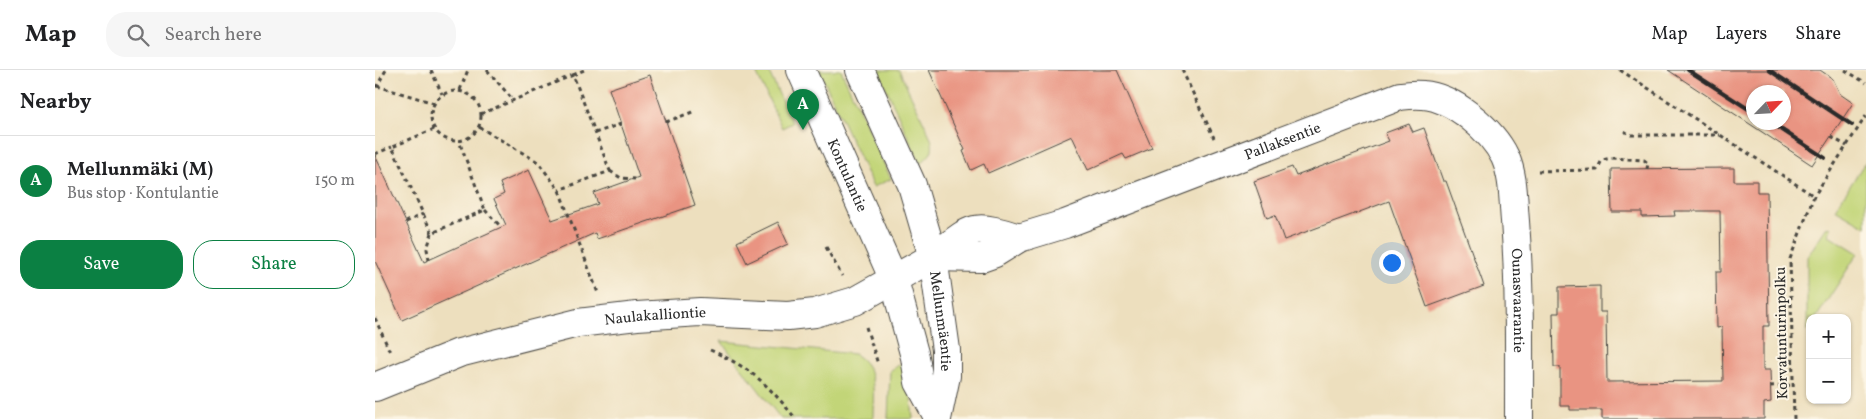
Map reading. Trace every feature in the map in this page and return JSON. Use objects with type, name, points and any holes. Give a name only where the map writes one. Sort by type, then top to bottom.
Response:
[{"type":"street","name":"Kontulantie","points":[[801,70],[894,280]]},
{"type":"street","points":[[860,70],[912,185],[933,257]]},
{"type":"street","name":"Pallaksentie","points":[[933,257],[981,258],[995,253],[1019,238],[1074,220],[1400,96],[1423,94],[1445,100],[1466,113],[1486,132],[1521,177]]},
{"type":"street","name":"Ounasvaarantie","points":[[1519,419],[1521,177]]},
{"type":"street","name":"Naulakalliontie","points":[[375,387],[459,353],[578,323],[637,316],[700,312],[788,316],[815,313],[855,301],[933,257]]},
{"type":"street","name":"Mellunmäentie","points":[[933,257],[946,350],[946,376],[937,417]]},
{"type":"street","name":"Mellunmäentie","points":[[894,280],[915,357],[919,382],[937,417]]},
{"type":"path","points":[[386,70],[376,86],[433,103]]},
{"type":"path","points":[[431,70],[443,94]]},
{"type":"path","points":[[460,90],[467,70]]},
{"type":"path","points":[[487,70],[514,101]]},
{"type":"path","points":[[481,114],[584,70]]},
{"type":"path","points":[[1182,70],[1214,139]]},
{"type":"path","points":[[1620,70],[1814,196]]},
{"type":"path","points":[[1845,70],[1866,84]]},
{"type":"path","points":[[573,75],[610,171],[621,178],[635,179]]},
{"type":"path","points":[[460,90],[474,98],[481,114],[479,127],[474,134],[459,141],[445,139],[434,129],[430,116],[433,103],[443,94],[460,90]]},
{"type":"path","points":[[666,122],[695,111]]},
{"type":"path","name":"Korvatunturinpolku","points":[[1794,419],[1790,259],[1814,196],[1866,116]]},
{"type":"path","points":[[595,133],[621,124]]},
{"type":"path","points":[[479,127],[538,162],[559,190],[598,294]]},
{"type":"path","points":[[375,154],[434,129]]},
{"type":"path","points":[[1624,131],[1631,135],[1720,135]]},
{"type":"path","points":[[1831,137],[1847,146]]},
{"type":"path","points":[[459,141],[485,210],[501,227]]},
{"type":"path","points":[[392,147],[431,233],[427,249],[429,260]]},
{"type":"path","points":[[1521,177],[1597,170],[1602,160],[1611,158],[1644,160],[1648,163],[1647,169]]},
{"type":"path","points":[[559,190],[610,171]]},
{"type":"path","points":[[431,233],[485,210]]},
{"type":"path","points":[[406,222],[423,214]]},
{"type":"path","points":[[855,301],[869,334],[877,364]]},
{"type":"path","points":[[375,318],[391,353]]},
{"type":"path","points":[[710,350],[737,362],[767,385],[797,419]]},
{"type":"path","points":[[1770,386],[1793,385]]},
{"type":"green space","points":[[755,70],[768,70],[792,123],[782,128]]},
{"type":"green space","points":[[819,70],[841,70],[891,179],[873,187]]},
{"type":"green space","points":[[878,70],[899,70],[931,138],[931,153],[920,164]]},
{"type":"green space","points":[[1866,161],[1866,227],[1835,209]]},
{"type":"green space","points":[[1831,227],[1829,235],[1858,253],[1819,314],[1807,314],[1807,257],[1826,228]]},
{"type":"green space","points":[[721,341],[854,354],[862,360],[871,374],[873,419],[781,419]]},
{"type":"green space","points":[[899,365],[905,365],[909,378],[913,419],[888,419],[890,370]]},
{"type":"building","points":[[929,70],[1117,70],[1152,148],[1126,159],[1123,154],[1088,170],[1072,136],[988,173],[984,164],[971,170],[963,151],[965,150]]},
{"type":"building","points":[[1668,70],[1820,70],[1833,79],[1840,94],[1853,103],[1812,165],[1759,130],[1791,130],[1791,85],[1746,85],[1746,121]]},
{"type":"building","points":[[650,75],[695,205],[597,239],[595,233],[402,320],[375,261],[375,155],[424,262],[506,225],[494,199],[504,194],[500,183],[529,170],[552,220],[598,204],[594,193],[639,177],[609,89]]},
{"type":"building","points":[[1409,124],[1413,132],[1424,128],[1443,181],[1446,181],[1484,286],[1427,307],[1389,201],[1284,240],[1275,215],[1267,218],[1254,181],[1292,167],[1296,176],[1389,141],[1385,133]]},
{"type":"building","points":[[1734,168],[1734,181],[1757,181],[1757,192],[1767,192],[1769,326],[1763,326],[1763,370],[1770,370],[1771,402],[1764,403],[1764,419],[1602,419],[1602,410],[1570,410],[1570,406],[1560,406],[1560,367],[1554,367],[1553,313],[1559,313],[1559,287],[1600,286],[1600,312],[1606,312],[1607,382],[1723,381],[1722,327],[1717,328],[1716,272],[1721,272],[1720,211],[1674,211],[1675,216],[1642,217],[1642,212],[1612,212],[1611,169]]},
{"type":"building","points":[[778,222],[788,244],[747,263],[737,242]]},
{"type":"railway","points":[[1688,70],[1746,107]]},
{"type":"railway","points":[[1769,70],[1852,125]]},
{"type":"railway","points":[[1782,130],[1825,158]]},
{"type":"place","name":"Mellunmäki (M)","points":[[803,130]]}]
